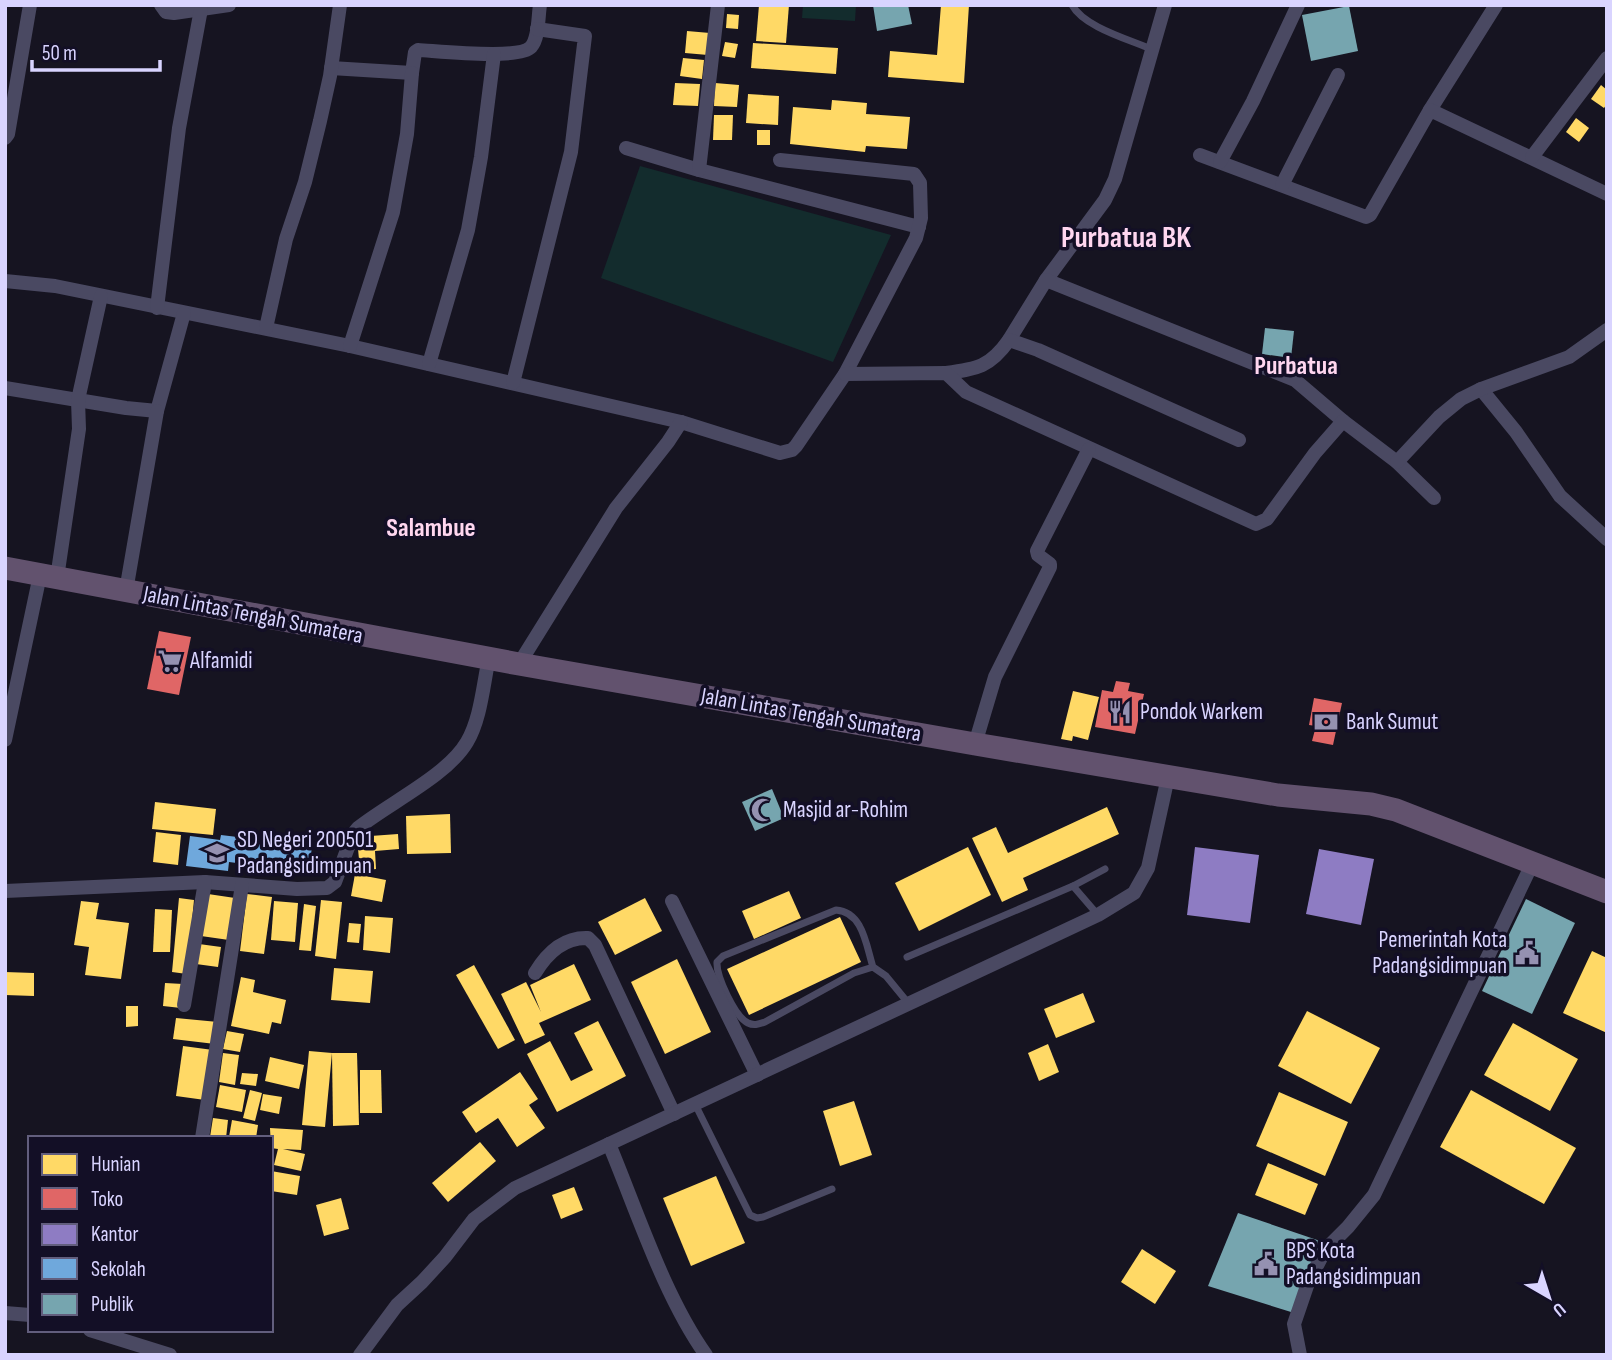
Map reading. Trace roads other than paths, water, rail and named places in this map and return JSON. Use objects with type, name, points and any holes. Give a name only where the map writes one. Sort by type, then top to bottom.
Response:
[{"type":"highway","name":"Jalan Lintas Tengah Sumatera","points":[[5,568],[519,664],[975,744],[1278,795],[1371,804],[1396,810],[1607,892]]},
{"type":"street","points":[[5,138],[8,134],[30,5]]},
{"type":"street","points":[[161,5],[166,12],[174,13],[229,5]]},
{"type":"street","points":[[265,328],[286,239],[305,182],[331,68],[340,5]]},
{"type":"street","points":[[350,346],[393,212],[407,134],[415,52],[494,54],[528,50],[534,41],[540,5]]},
{"type":"street","points":[[699,170],[718,5]]},
{"type":"street","points":[[845,374],[946,373],[975,369],[985,365],[1002,350],[1046,280],[1105,200],[1115,178],[1165,5]]},
{"type":"street","points":[[1220,162],[1253,101],[1298,5]]},
{"type":"street","points":[[1200,155],[1368,217],[1430,110],[1496,5]]},
{"type":"street","points":[[157,308],[179,128],[201,9]]},
{"type":"street","points":[[513,383],[571,152],[585,36],[537,29]]},
{"type":"street","points":[[429,364],[468,230],[481,158],[494,54]]},
{"type":"street","points":[[1532,157],[1607,58]]},
{"type":"street","points":[[331,68],[412,72]]},
{"type":"street","points":[[1282,185],[1338,75]]},
{"type":"street","points":[[1430,110],[1607,194]]},
{"type":"street","points":[[626,148],[699,170],[919,227]]},
{"type":"street","points":[[5,281],[55,286],[350,346],[681,422],[780,453],[787,452],[796,446],[845,374],[905,263],[921,218],[920,183],[914,174],[780,160]]},
{"type":"street","points":[[1046,280],[1295,380],[1397,462],[1434,498]]},
{"type":"street","points":[[5,740],[48,577],[79,429],[78,400],[101,296]]},
{"type":"street","points":[[126,591],[157,411],[184,313]]},
{"type":"street","points":[[1397,462],[1444,412],[1461,399],[1569,357],[1607,330]]},
{"type":"street","points":[[1009,340],[1038,350],[1239,440]]},
{"type":"street","points":[[946,373],[967,392],[1255,524],[1267,519],[1315,453],[1343,421]]},
{"type":"street","points":[[5,388],[157,411]]},
{"type":"street","points":[[1481,389],[1516,432],[1560,496],[1607,539]]},
{"type":"street","points":[[519,664],[616,508],[681,422]]},
{"type":"street","points":[[975,744],[995,677],[1050,567],[1037,551],[1089,449]]},
{"type":"street","points":[[5,891],[205,882],[327,888],[335,882],[353,834],[358,828],[429,778],[467,743],[475,725],[489,658]]},
{"type":"street","points":[[360,1355],[397,1305],[445,1257],[474,1219],[515,1188],[1098,915],[1134,893],[1148,868],[1168,777]]},
{"type":"street","points":[[1300,1355],[1294,1324],[1308,1283],[1325,1250],[1374,1195],[1533,862]]},
{"type":"street","points":[[184,1005],[205,882]]},
{"type":"street","points":[[202,1136],[242,885]]},
{"type":"street","points":[[672,901],[757,1075]]},
{"type":"street","points":[[535,972],[544,958],[575,937],[588,938],[595,945],[674,1114]]},
{"type":"street","points":[[609,1144],[670,1291],[706,1355]]},
{"type":"street","points":[[5,1313],[28,1315]]},
{"type":"street","points":[[96,1332],[170,1355]]},
{"type":"lane","points":[[1072,5],[1076,13],[1091,23],[1152,49]]},
{"type":"lane","points":[[907,957],[1073,886],[1105,869]]},
{"type":"lane","points":[[1073,886],[1098,915]]},
{"type":"lane","points":[[873,967],[854,973],[755,1025],[738,1013],[716,968],[717,962],[723,956],[836,911],[852,915],[859,923],[873,967],[886,976],[909,1004]]},
{"type":"lane","points":[[695,1104],[750,1215],[757,1219],[832,1189]]},
{"type":"place","name":"Alfamidi","points":[[170,661]]},
{"type":"place","name":"Pondok Warkem","points":[[1120,712]]},
{"type":"place","name":"Bank Sumut","points":[[1326,722]]},
{"type":"place","name":"Masjid ar-Rohim","points":[[763,810]]},
{"type":"place","name":"SD Negeri 200501 Padangsidimpuan","points":[[217,853]]},
{"type":"place","name":"Pemerintah Kota Padangsidimpuan","points":[[1527,953]]},
{"type":"place","name":"BPS Kota Padangsidimpuan","points":[[1266,1264]]},
{"type":"district","name":"Purbatua BK","points":[[1126,238]]},
{"type":"district","name":"Purbatua","points":[[1296,366]]},
{"type":"district","name":"Salambue","points":[[431,528]]}]
